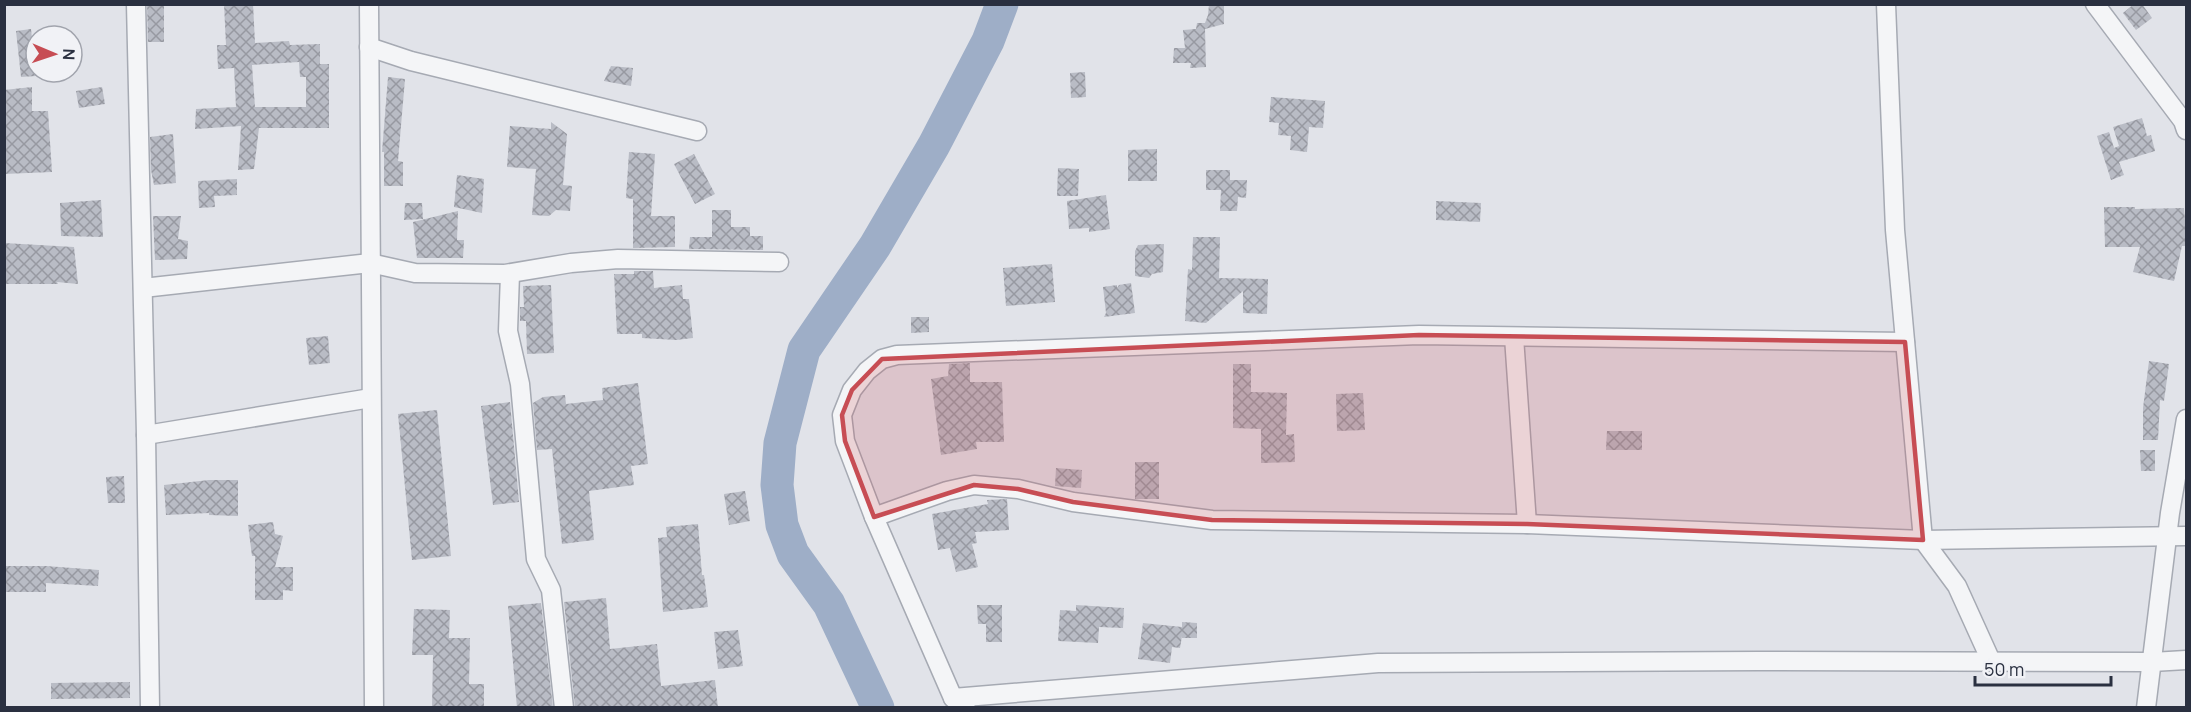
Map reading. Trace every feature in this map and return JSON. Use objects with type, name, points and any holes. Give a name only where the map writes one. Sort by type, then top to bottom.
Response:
[{"type":"street","points":[[136,4],[150,708]]},
{"type":"street","points":[[369,4],[374,708]]},
{"type":"street","points":[[1886,4],[1895,230],[1923,540],[1957,586],[1991,661]]},
{"type":"street","points":[[2095,4],[2183,121],[2187,130]]},
{"type":"street","points":[[369,47],[411,61],[697,130]]},
{"type":"street","points":[[143,288],[370,263],[415,273],[510,274],[571,263],[618,259],[779,262]]},
{"type":"street","points":[[510,274],[508,331],[520,384],[536,559],[552,590],[564,708]]},
{"type":"street","points":[[1905,342],[1419,335],[897,355],[882,359],[867,371],[852,390],[842,415],[845,441],[874,517],[959,703],[1378,663],[2152,662],[2187,660]]},
{"type":"street","points":[[1514,337],[1527,524]]},
{"type":"street","points":[[146,435],[371,398]]},
{"type":"street","points":[[2146,708],[2168,535],[2187,419]]},
{"type":"street","points":[[874,517],[974,485],[1018,489],[1073,502],[1212,520],[1527,524],[1923,540],[2187,536]]},
{"type":"highlighted area","points":[[1419,335],[1905,342],[1923,540],[1527,524],[1212,520],[1073,502],[1018,489],[974,485],[874,517],[845,441],[842,415],[852,390],[882,359]]},
{"type":"building","points":[[147,4],[164,4],[164,42],[148,42]]},
{"type":"building","points":[[224,4],[253,4],[255,43],[289,41],[290,45],[320,44],[320,64],[329,64],[329,128],[259,128],[254,169],[238,170],[241,126],[195,129],[196,109],[236,107],[234,68],[218,69],[217,45],[226,45]],"holes":[[[299,62],[300,77],[306,77],[306,107],[255,107],[252,65]]]},
{"type":"building","points":[[1209,4],[1224,4],[1224,24],[1205,29],[1206,67],[1190,68],[1191,63],[1173,63],[1174,48],[1185,48],[1183,30],[1196,29],[1197,23],[1205,23]]},
{"type":"building","points":[[2134,4],[2142,4],[2152,18],[2136,30],[2123,13]]},
{"type":"building","points":[[24,30],[24,77],[21,77],[16,31]]},
{"type":"building","points":[[611,66],[633,68],[631,86],[604,81]]},
{"type":"building","points":[[1085,72],[1086,97],[1071,98],[1070,73]]},
{"type":"building","points":[[388,77],[405,79],[398,161],[403,162],[403,186],[384,186],[384,152],[382,152]]},
{"type":"building","points":[[32,87],[32,111],[48,111],[52,172],[4,174],[4,90]]},
{"type":"building","points":[[102,87],[105,104],[79,108],[76,91]]},
{"type":"building","points":[[1271,97],[1325,101],[1323,128],[1309,127],[1307,152],[1290,150],[1291,136],[1278,135],[1279,123],[1269,122]]},
{"type":"building","points":[[2142,118],[2147,136],[2151,135],[2155,151],[2119,162],[2124,175],[2111,180],[2097,136],[2109,132],[2114,148],[2119,146],[2113,127]]},
{"type":"building","points":[[551,122],[567,134],[563,185],[572,186],[570,211],[556,210],[549,216],[532,215],[536,169],[507,167],[510,126],[551,129]]},
{"type":"building","points":[[173,134],[176,183],[154,185],[150,137]]},
{"type":"building","points":[[1157,149],[1157,181],[1128,181],[1128,150]]},
{"type":"building","points":[[629,152],[655,154],[651,216],[675,216],[675,247],[633,248],[633,199],[626,198]]},
{"type":"building","points":[[694,154],[715,194],[695,204],[674,164]]},
{"type":"building","points":[[1058,168],[1079,169],[1078,196],[1057,196]]},
{"type":"building","points":[[1206,170],[1230,170],[1230,180],[1247,180],[1246,198],[1238,197],[1237,211],[1220,211],[1221,190],[1206,190]]},
{"type":"building","points":[[457,175],[484,179],[482,213],[454,207]]},
{"type":"building","points":[[237,179],[237,195],[214,196],[215,207],[199,208],[198,181]]},
{"type":"building","points":[[1106,195],[1110,229],[1089,232],[1089,228],[1069,229],[1067,201]]},
{"type":"building","points":[[101,200],[103,237],[61,236],[60,203]]},
{"type":"building","points":[[1436,201],[1481,203],[1480,222],[1436,220]]},
{"type":"building","points":[[405,203],[422,203],[423,219],[404,220]]},
{"type":"building","points":[[2104,207],[2184,208],[2187,246],[2182,246],[2174,281],[2133,272],[2140,247],[2105,247]]},
{"type":"building","points":[[712,210],[731,210],[731,227],[750,227],[750,236],[763,236],[763,250],[689,249],[690,237],[712,237]]},
{"type":"building","points":[[458,211],[457,240],[464,240],[463,258],[417,258],[413,222]]},
{"type":"building","points":[[153,216],[181,216],[178,239],[188,241],[187,259],[155,260]]},
{"type":"building","points":[[1193,237],[1220,237],[1219,278],[1268,279],[1267,314],[1243,313],[1243,291],[1206,323],[1185,321],[1188,269],[1192,270]]},
{"type":"building","points":[[4,243],[74,247],[78,284],[57,282],[58,284],[4,284]]},
{"type":"building","points":[[1164,244],[1163,272],[1152,274],[1149,278],[1135,276],[1135,251],[1138,245]]},
{"type":"building","points":[[1052,264],[1055,302],[1006,306],[1003,268]]},
{"type":"building","points":[[634,271],[653,271],[654,288],[682,285],[683,299],[689,299],[693,338],[676,340],[642,338],[642,334],[617,334],[614,274],[634,274]]},
{"type":"building","points":[[1131,283],[1135,313],[1104,317],[1106,313],[1103,287],[1117,285],[1117,288],[1119,285]]},
{"type":"building","points":[[551,285],[554,353],[527,354],[526,321],[520,321],[520,307],[524,307],[523,286]]},
{"type":"building","points":[[911,317],[929,317],[929,332],[911,333]]},
{"type":"building","points":[[328,336],[330,363],[309,365],[306,338]]},
{"type":"building","points":[[2149,361],[2169,364],[2164,401],[2160,400],[2158,440],[2143,440],[2143,408]]},
{"type":"building","points":[[970,363],[970,382],[1002,382],[1004,442],[976,442],[977,449],[941,455],[931,379],[948,376],[949,364]]},
{"type":"building","points":[[1233,364],[1251,364],[1251,392],[1287,393],[1286,435],[1294,434],[1295,462],[1261,463],[1261,429],[1233,428]]},
{"type":"building","points":[[638,383],[648,464],[631,466],[634,485],[589,491],[594,540],[562,544],[552,449],[537,450],[533,403],[543,397],[565,395],[566,404],[603,400],[602,388]]},
{"type":"building","points":[[1363,393],[1365,430],[1337,431],[1336,394]]},
{"type":"building","points":[[510,402],[519,502],[493,505],[481,406]]},
{"type":"building","points":[[437,410],[451,556],[412,560],[398,414]]},
{"type":"building","points":[[1607,431],[1642,431],[1642,450],[1606,450]]},
{"type":"building","points":[[2140,450],[2155,450],[2155,471],[2141,471]]},
{"type":"building","points":[[1135,462],[1159,462],[1159,499],[1135,499]]},
{"type":"building","points":[[1056,468],[1082,470],[1081,488],[1055,486]]},
{"type":"building","points":[[124,476],[125,503],[108,503],[106,477]]},
{"type":"building","points":[[209,480],[238,480],[238,516],[209,515],[209,513],[166,515],[164,485]]},
{"type":"building","points":[[745,491],[750,521],[729,525],[724,494]]},
{"type":"building","points":[[1007,499],[1009,530],[975,532],[977,543],[972,544],[978,567],[956,572],[950,548],[938,550],[932,514],[988,504],[987,500]]},
{"type":"building","points":[[273,522],[275,534],[283,536],[275,567],[293,567],[293,591],[283,590],[283,600],[255,600],[255,556],[252,556],[248,525]]},
{"type":"building","points":[[698,524],[702,575],[704,575],[708,607],[663,612],[658,538],[667,537],[666,527]]},
{"type":"building","points":[[4,566],[99,570],[98,586],[46,583],[46,592],[4,592]]},
{"type":"building","points":[[606,598],[610,649],[657,644],[661,686],[715,680],[718,708],[575,708],[564,602]]},
{"type":"building","points":[[541,603],[553,708],[517,708],[508,606]]},
{"type":"building","points":[[977,605],[1002,605],[1002,642],[986,642],[986,624],[978,624]]},
{"type":"building","points":[[1076,605],[1124,608],[1123,628],[1099,627],[1098,643],[1058,641],[1060,610],[1076,611]]},
{"type":"building","points":[[414,609],[450,610],[449,638],[470,638],[469,684],[484,684],[484,708],[432,708],[433,655],[412,655]]},
{"type":"building","points":[[1182,622],[1197,623],[1197,638],[1182,638],[1182,636],[1180,648],[1172,647],[1170,663],[1138,659],[1143,623],[1182,627]]},
{"type":"building","points":[[738,630],[743,666],[718,669],[714,632]]},
{"type":"building","points":[[130,682],[130,698],[51,699],[51,683]]},
{"type":"waterway","points":[[878,708],[829,604],[793,554],[782,525],[777,485],[780,443],[804,350],[875,246],[934,145],[988,41],[1002,4]]}]
